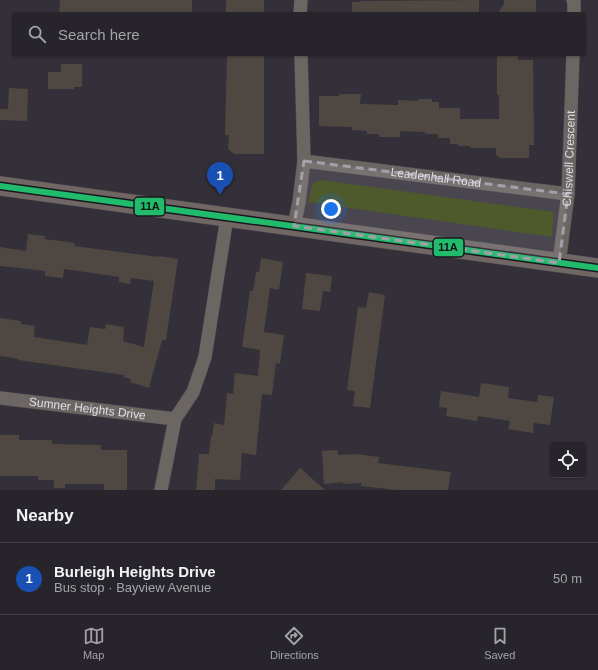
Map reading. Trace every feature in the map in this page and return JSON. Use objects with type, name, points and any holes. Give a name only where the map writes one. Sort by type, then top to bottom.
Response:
[{"type":"main road","points":[[0,186],[598,268]]},
{"type":"street","points":[[300,12],[301,0]]},
{"type":"street","points":[[573,0],[574,12]]},
{"type":"street","points":[[294,226],[299,202],[304,161],[301,56]]},
{"type":"street","name":"Chiswell Crescent","points":[[558,263],[568,194],[572,56]]},
{"type":"street","name":"Leadenhall Road","points":[[304,161],[568,194]]},
{"type":"street","points":[[161,490],[175,419],[193,392],[205,357],[227,217]]},
{"type":"street","name":"Sumner Heights Drive","points":[[0,398],[175,419]]},
{"type":"highlighted area","points":[[304,161],[568,194],[559,263],[294,226]]},
{"type":"green space","points":[[321,180],[554,212],[552,237],[308,202],[313,183]]},
{"type":"building","points":[[60,0],[192,0],[192,12],[59,12]]},
{"type":"building","points":[[226,0],[264,0],[264,12],[226,12]]},
{"type":"building","points":[[479,0],[479,12],[352,12],[352,2]]},
{"type":"building","points":[[504,0],[536,0],[536,12],[498,12],[504,4]]},
{"type":"building","points":[[227,56],[264,56],[264,154],[234,154],[228,149],[229,135],[225,135]]},
{"type":"building","points":[[497,56],[518,56],[518,60],[533,60],[534,145],[529,145],[529,158],[499,158],[499,156],[496,155],[496,148],[470,148],[470,146],[458,146],[458,144],[450,144],[450,138],[438,138],[438,134],[425,134],[425,132],[400,131],[400,137],[379,137],[379,134],[367,134],[367,131],[352,130],[352,127],[319,126],[319,96],[361,94],[360,104],[398,105],[398,100],[418,101],[418,99],[432,99],[432,102],[439,102],[439,108],[460,108],[460,119],[499,119],[499,95],[497,95]]},
{"type":"building","points":[[61,64],[82,64],[82,87],[74,87],[74,89],[48,89],[48,72],[61,72]]},
{"type":"building","points":[[9,88],[28,89],[27,121],[0,120],[0,109],[8,109]]},
{"type":"building","points":[[28,234],[45,236],[45,239],[75,243],[74,246],[178,259],[166,340],[162,340],[149,388],[130,382],[131,379],[124,377],[124,375],[18,360],[19,359],[0,356],[0,318],[21,321],[21,324],[35,326],[34,337],[87,345],[90,327],[105,329],[106,324],[124,327],[123,341],[144,347],[154,281],[131,278],[130,284],[119,282],[119,277],[64,269],[63,278],[45,276],[45,271],[0,266],[0,247],[26,251]]},
{"type":"building","points":[[261,258],[283,262],[279,290],[270,288],[264,332],[284,335],[280,364],[276,363],[272,395],[262,394],[256,455],[242,453],[240,480],[215,479],[215,490],[196,490],[199,454],[209,454],[214,423],[224,425],[227,393],[233,394],[235,373],[258,376],[260,350],[242,347],[250,291],[253,291],[256,272],[259,272]]},
{"type":"building","points":[[306,273],[332,276],[330,292],[323,291],[320,311],[302,309]]},
{"type":"building","points":[[369,292],[385,295],[370,408],[353,406],[355,391],[347,390],[358,307],[366,308]]},
{"type":"building","points":[[481,383],[509,387],[508,398],[537,402],[538,395],[554,397],[550,425],[534,423],[533,433],[508,429],[510,421],[478,416],[477,421],[446,416],[447,408],[439,407],[441,391],[479,397]]},
{"type":"building","points":[[0,435],[19,435],[19,440],[52,440],[52,444],[101,445],[101,450],[127,450],[127,490],[104,490],[104,484],[65,484],[65,488],[54,488],[54,480],[38,480],[38,476],[0,476]]},
{"type":"building","points":[[337,450],[338,455],[356,454],[379,457],[378,463],[451,472],[448,490],[397,490],[361,486],[361,483],[343,484],[343,482],[324,484],[322,451]]},
{"type":"building","points":[[300,468],[325,490],[281,490]]},
{"type":"transit line","name":"11A","points":[[0,186],[598,268]]},
{"type":"place","name":"Burleigh Heights Drive","points":[[220,195]]}]
